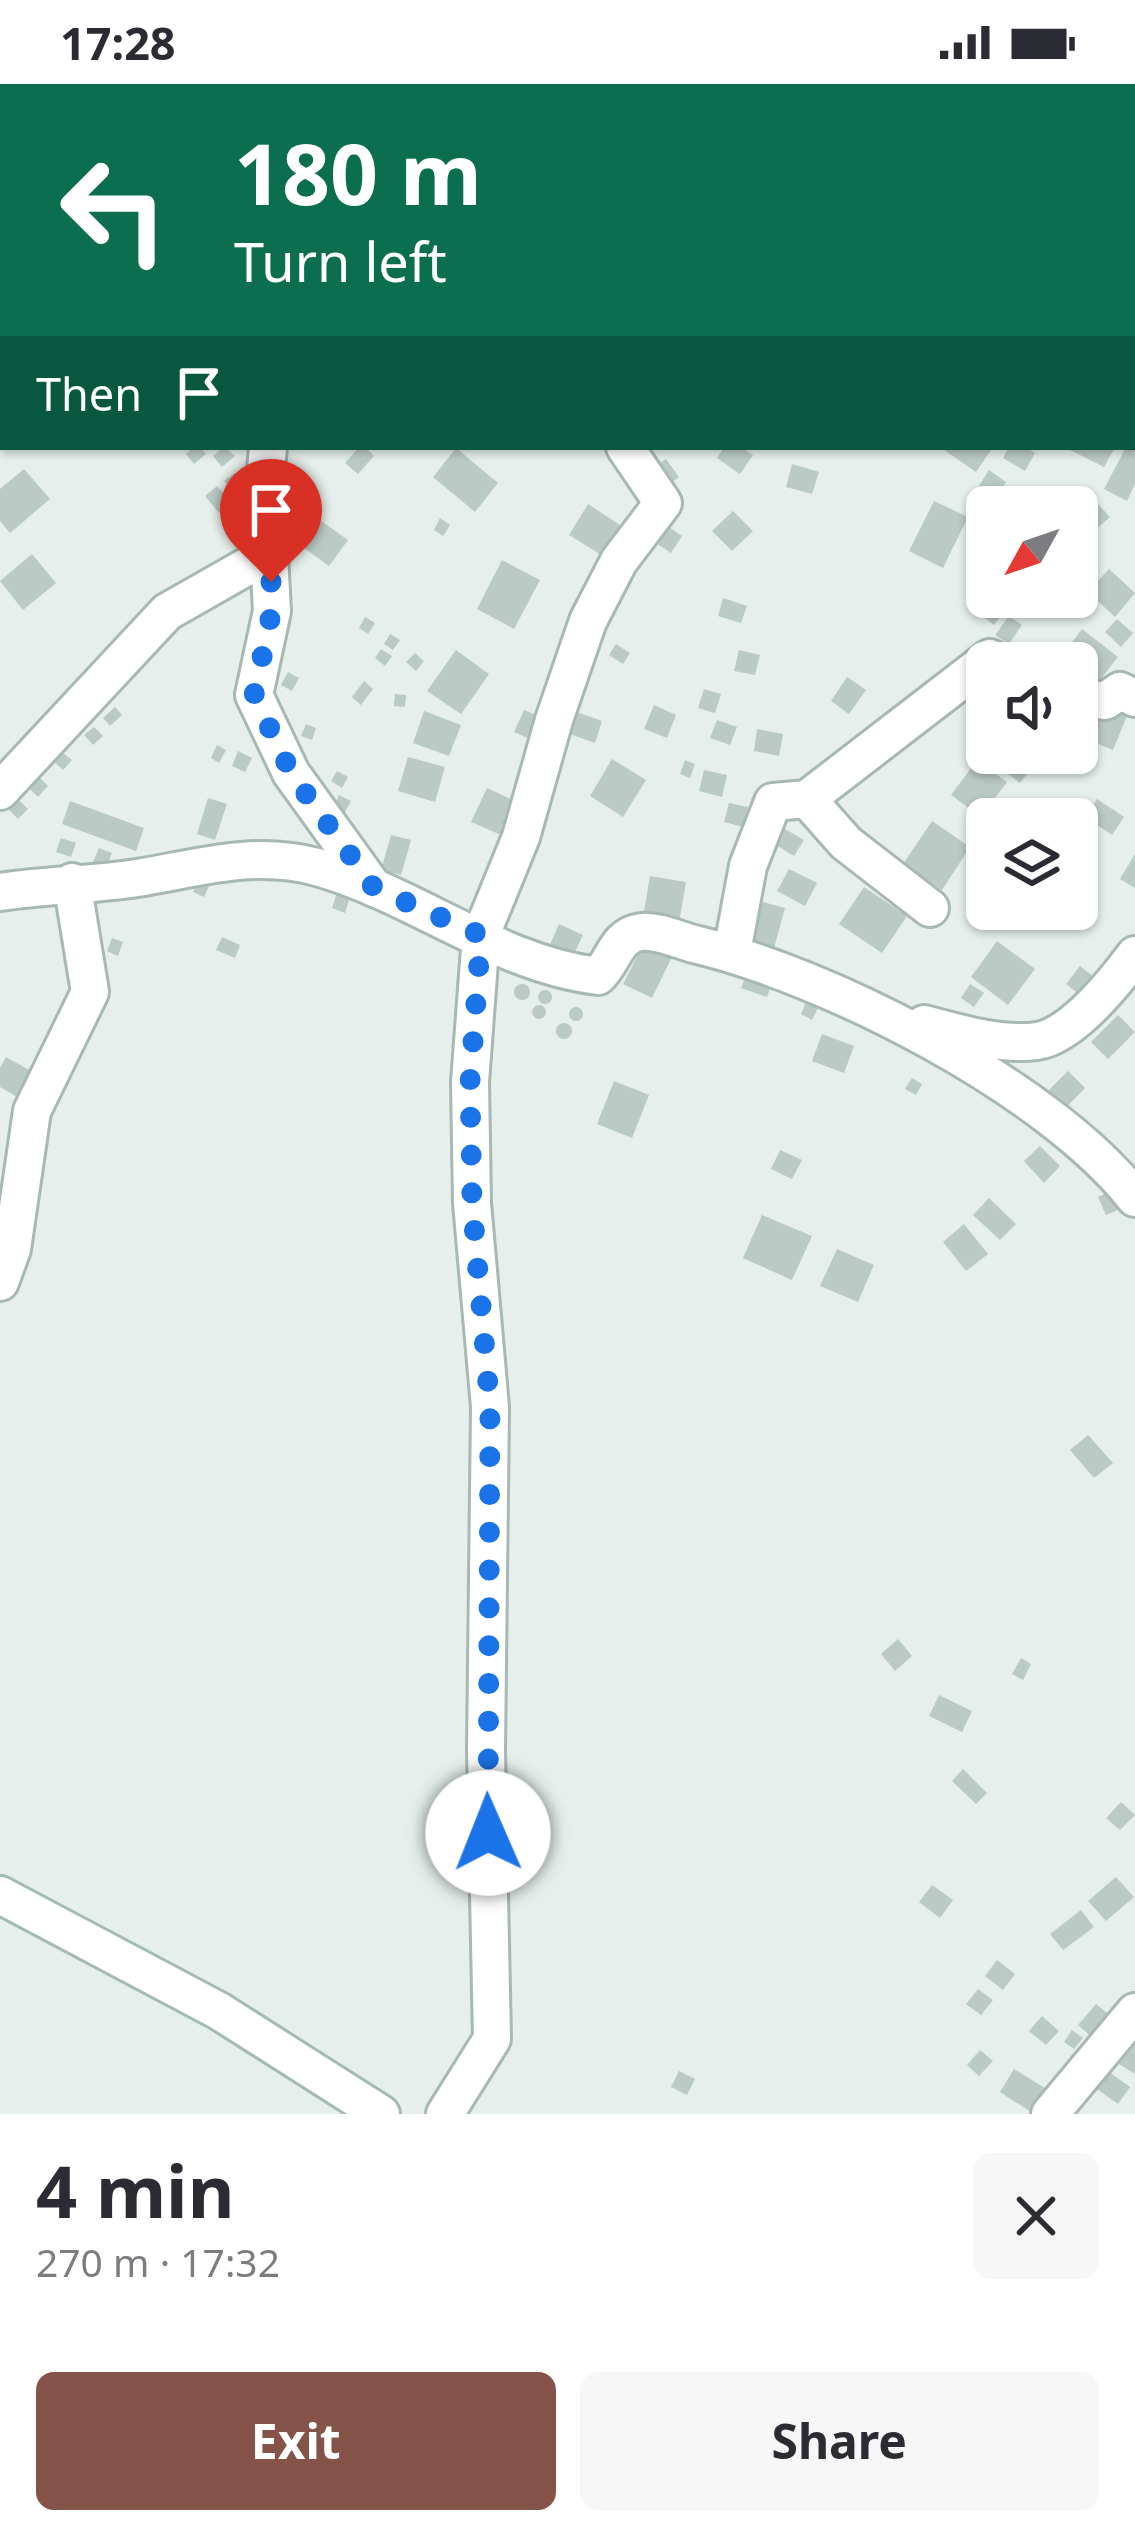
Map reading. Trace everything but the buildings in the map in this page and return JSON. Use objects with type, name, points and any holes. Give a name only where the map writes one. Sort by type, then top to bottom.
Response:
[{"type":"street","points":[[268,450],[272,610],[254,695],[291,773],[374,888]]},
{"type":"street","points":[[445,2114],[492,2039],[486,1750],[490,1407],[472,1203],[470,1082],[481,935],[521,837],[588,621],[619,561],[662,502],[627,450]]},
{"type":"street","points":[[0,791],[166,612],[269,554]]},
{"type":"street","points":[[732,952],[748,866],[773,802],[807,800],[966,677]]},
{"type":"street","points":[[1098,700],[1120,692],[1135,698]]},
{"type":"street","points":[[807,800],[846,843],[930,908]]},
{"type":"street","points":[[0,892],[134,878],[258,857],[316,867],[374,888],[548,967],[592,975],[604,972],[622,939],[640,932],[732,952],[914,1032],[989,1073],[1046,1115],[1135,1198]]},
{"type":"street","points":[[0,1282],[11,1249],[32,1112],[90,992],[72,882]]},
{"type":"street","points":[[914,1032],[923,1024],[957,1033],[1037,1041],[1061,1032],[1110,987],[1135,955]]},
{"type":"street","points":[[0,1895],[218,2011],[382,2114]]},
{"type":"street","points":[[1062,2110],[1135,2012]]},
{"type":"route","points":[[271,582],[272,610],[254,695],[291,773],[374,888],[481,935],[470,1082],[472,1203],[490,1407],[488,1833]]}]
